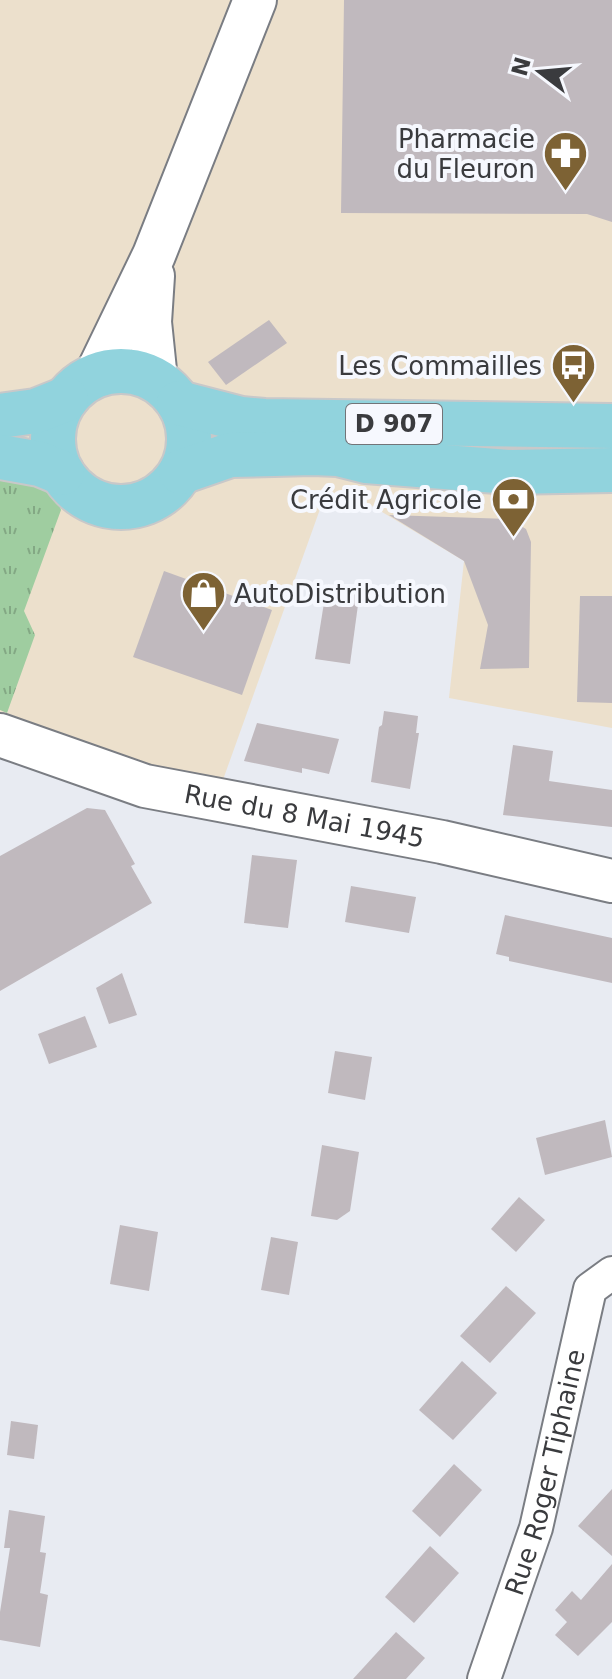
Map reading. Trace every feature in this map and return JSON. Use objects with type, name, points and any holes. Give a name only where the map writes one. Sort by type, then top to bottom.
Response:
[{"type":"main road","points":[[0,416],[36,411],[81,387],[116,371],[137,372],[167,391],[186,419],[189,437],[187,455],[181,472],[166,490],[147,502],[125,507],[103,505],[82,495],[62,473],[55,454],[53,435],[57,416],[81,387]]},
{"type":"main road","name":"D 907","points":[[167,391],[241,419],[264,421],[612,426]]},
{"type":"main road","name":"D 907","points":[[181,472],[230,455],[313,453],[338,454],[366,461],[510,472],[612,470]]},
{"type":"main road","points":[[0,457],[40,464],[62,473]]},
{"type":"street","points":[[81,387],[154,255],[255,0]]},
{"type":"street","points":[[154,255],[150,322],[167,391]]},
{"type":"street","name":"Rue du 8 Mai 1945","points":[[0,736],[145,786],[442,842],[612,881]]},
{"type":"street","name":"Rue Roger Tiphaine","points":[[484,1679],[536,1528],[590,1289],[612,1273]]},
{"type":"shaded area","points":[[0,0],[612,0],[612,728],[449,698],[464,561],[362,500],[324,498],[210,816],[0,747]]},
{"type":"green space","points":[[0,466],[46,483],[61,510],[24,611],[35,635],[7,713],[0,710]]},
{"type":"building","points":[[344,0],[612,0],[612,222],[587,214],[341,213]]},
{"type":"building","points":[[269,320],[287,343],[226,385],[208,362]]},
{"type":"building","points":[[389,515],[509,519],[526,529],[531,542],[529,668],[480,669],[488,625],[464,561]]},
{"type":"building","name":"AutoDistribution","points":[[164,571],[272,610],[242,695],[133,657]]},
{"type":"building","points":[[327,584],[360,590],[350,664],[315,659]]},
{"type":"building","points":[[580,596],[612,596],[612,703],[577,702]]},
{"type":"building","points":[[384,711],[418,716],[416,733],[419,733],[410,789],[371,782]]},
{"type":"building","points":[[257,723],[339,739],[329,774],[302,768],[302,773],[244,761]]},
{"type":"building","points":[[513,745],[553,751],[549,781],[612,790],[612,827],[503,815]]},
{"type":"building","points":[[87,808],[105,810],[135,864],[131,866],[152,903],[0,991],[0,856]]},
{"type":"building","points":[[252,855],[297,860],[288,928],[244,923]]},
{"type":"building","points":[[351,886],[416,897],[409,933],[345,922]]},
{"type":"building","points":[[505,915],[612,938],[612,983],[509,961],[509,957],[496,954]]},
{"type":"building","points":[[122,973],[137,1015],[109,1024],[96,988]]},
{"type":"building","points":[[85,1016],[97,1047],[49,1064],[38,1034]]},
{"type":"building","points":[[335,1051],[372,1057],[365,1100],[328,1093]]},
{"type":"building","points":[[605,1120],[612,1157],[545,1175],[536,1138]]},
{"type":"building","points":[[322,1145],[359,1152],[350,1211],[337,1220],[311,1216]]},
{"type":"building","points":[[519,1197],[545,1220],[516,1252],[491,1229]]},
{"type":"building","points":[[120,1225],[158,1232],[149,1291],[110,1284]]},
{"type":"building","points":[[271,1237],[298,1242],[289,1295],[261,1290]]},
{"type":"building","points":[[506,1286],[536,1313],[490,1363],[460,1336]]},
{"type":"building","points":[[462,1361],[497,1393],[453,1440],[419,1410]]},
{"type":"building","points":[[11,1421],[38,1425],[34,1459],[7,1455]]},
{"type":"building","points":[[454,1464],[482,1490],[440,1537],[412,1511]]},
{"type":"building","points":[[612,1489],[612,1556],[578,1526]]},
{"type":"building","points":[[9,1510],[45,1516],[40,1552],[46,1553],[40,1593],[48,1595],[40,1647],[0,1640],[0,1612],[10,1548],[4,1548]]},
{"type":"building","points":[[430,1546],[459,1573],[414,1623],[385,1597]]},
{"type":"building","points":[[612,1564],[612,1622],[578,1656],[555,1635],[567,1622],[555,1610],[572,1591],[581,1600]]},
{"type":"building","points":[[396,1632],[425,1658],[406,1679],[353,1679]]},
{"type":"place","name":"Pharmacie du Fleuron","points":[[566,193]]},
{"type":"place","name":"Les Commailles","points":[[573,405]]},
{"type":"place","name":"Crédit Agricole","points":[[513,539]]},
{"type":"place","name":"AutoDistribution","points":[[203,633]]}]
